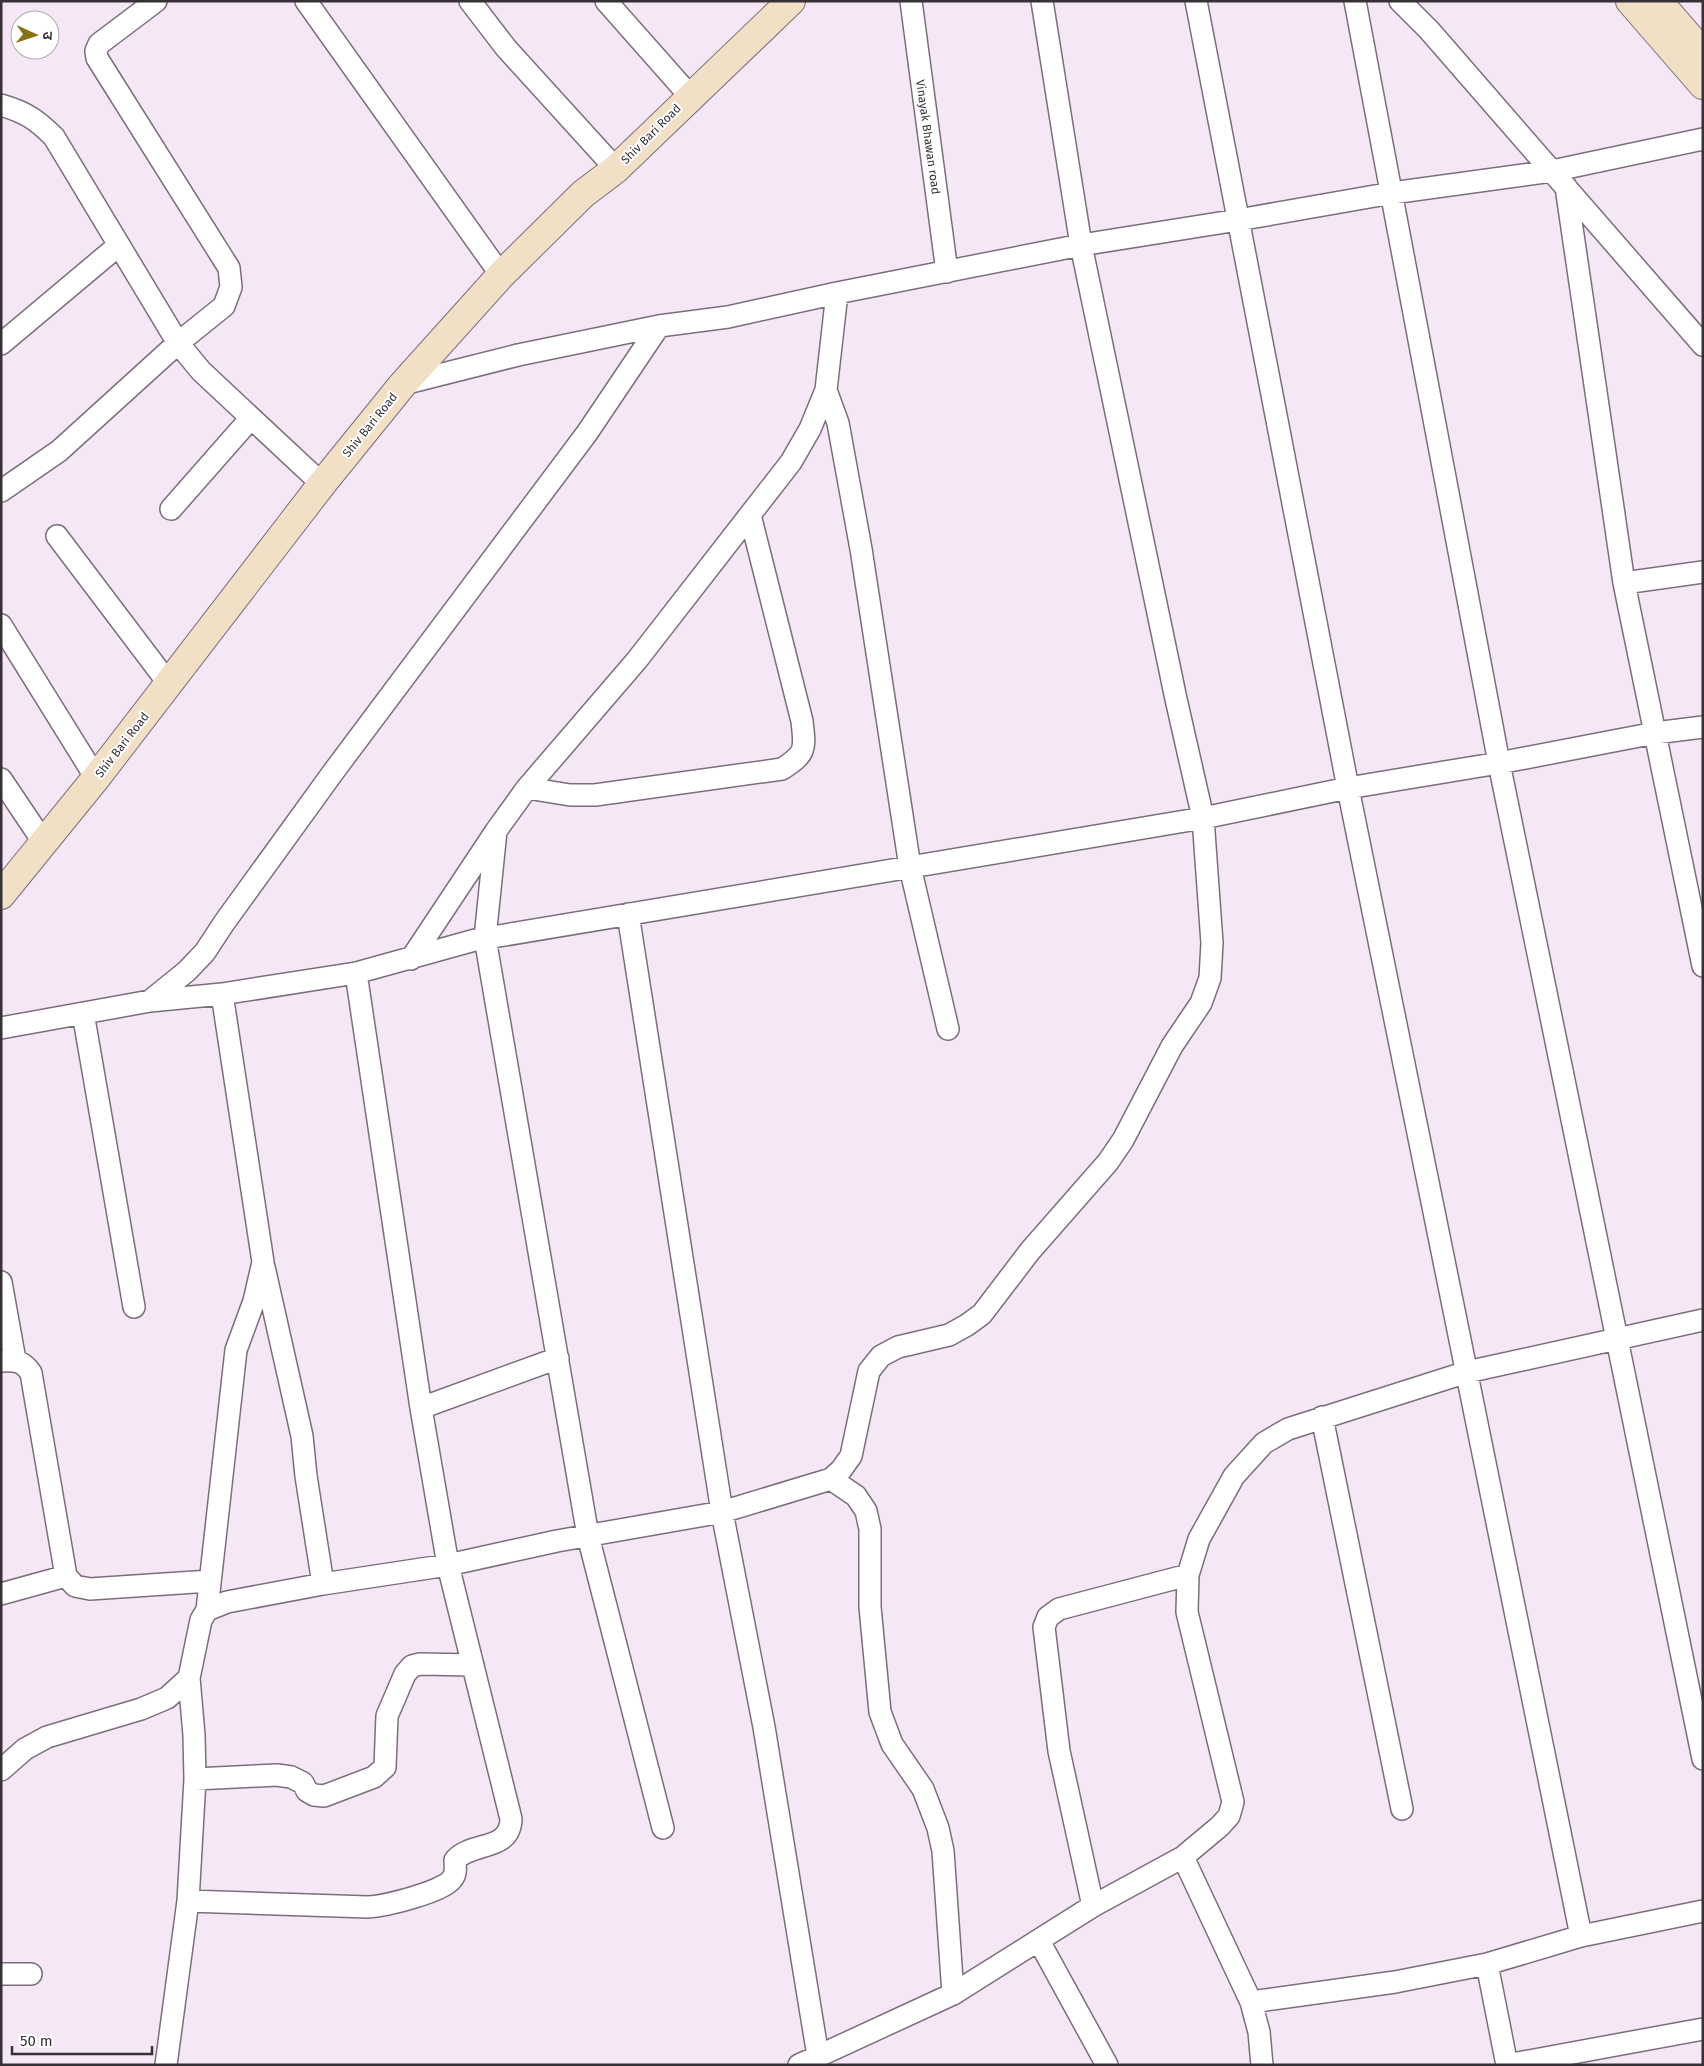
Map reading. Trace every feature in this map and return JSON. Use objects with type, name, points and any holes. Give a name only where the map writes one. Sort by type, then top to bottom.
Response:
[{"type":"street","points":[[1,492],[60,451],[178,343],[224,306],[231,288],[229,268],[97,58],[96,51],[99,44],[156,1]]},
{"type":"street","points":[[306,1],[502,275]]},
{"type":"street","points":[[470,1],[506,48],[616,169]]},
{"type":"street","points":[[606,1],[690,96]]},
{"type":"street","name":"Shiv Bari Road","points":[[1,895],[96,778],[322,484],[403,384],[502,275],[583,194],[616,169],[791,1]]},
{"type":"street","name":"Vinayak Bhawan road","points":[[911,1],[948,272]]},
{"type":"street","points":[[166,2065],[188,1901],[195,1779],[194,1735],[189,1678],[197,1632],[201,1620],[208,1610],[226,1602],[323,1584],[448,1565],[588,1536],[722,1512],[831,1479],[841,1470],[851,1456],[869,1371],[881,1356],[898,1347],[949,1335],[982,1314],[1030,1251],[1108,1162],[1123,1140],[1172,1046],[1201,1003],[1210,978],[1212,943],[1203,818],[1174,689],[1081,245],[1042,1]]},
{"type":"street","points":[[1196,1],[1348,788],[1581,1936]]},
{"type":"street","points":[[1355,1],[1499,763],[1703,1759]]},
{"type":"street","points":[[1400,1],[1429,30],[1703,345]]},
{"type":"street","points":[[1630,1],[1703,86]]},
{"type":"street","points":[[1658,1],[1703,53]]},
{"type":"street","points":[[1,105],[24,112],[40,123],[54,137],[178,343],[201,371],[322,484]]},
{"type":"street","points":[[403,384],[518,355],[659,326],[728,317],[837,293],[1081,245],[1392,193],[1559,179],[1703,139]]},
{"type":"street","points":[[1559,179],[1624,582],[1703,966]]},
{"type":"street","points":[[1,344],[119,246]]},
{"type":"street","points":[[411,959],[496,831],[527,788],[637,660],[791,462],[810,429],[826,390],[837,293]]},
{"type":"street","points":[[150,1001],[187,971],[205,952],[334,772],[586,434],[659,326]]},
{"type":"street","points":[[826,390],[838,423],[861,549],[910,867],[948,1029]]},
{"type":"street","points":[[171,509],[251,418]]},
{"type":"street","points":[[527,788],[570,796],[595,795],[782,769],[797,760],[805,746],[802,721],[750,515]]},
{"type":"street","points":[[57,536],[169,684]]},
{"type":"street","points":[[1624,582],[1703,572]]},
{"type":"street","points":[[1,625],[96,778]]},
{"type":"street","points":[[1,1028],[150,1001],[222,994],[356,972],[485,938],[1203,818],[1348,788],[1499,763],[1654,733],[1703,727]]},
{"type":"street","points":[[1,779],[44,843]]},
{"type":"street","points":[[496,831],[485,938],[588,1536],[663,1828]]},
{"type":"street","points":[[628,914],[722,1512],[764,1727],[808,2060],[953,1994],[1093,1906],[1183,1857],[1229,1816],[1233,1802],[1187,1612],[1188,1575],[1199,1540],[1234,1476],[1264,1443],[1288,1429],[1322,1417],[1467,1372],[1703,1320]]},
{"type":"street","points":[[188,1901],[384,1906],[448,1884],[456,1873],[455,1860],[460,1854],[498,1841],[506,1836],[511,1828],[511,1819],[448,1565],[421,1408],[356,972]]},
{"type":"street","points":[[222,994],[263,1262],[302,1436],[306,1476],[323,1584]]},
{"type":"street","points":[[82,1013],[134,1307]]},
{"type":"street","points":[[208,1610],[236,1350],[254,1301],[263,1262]]},
{"type":"street","points":[[1,1282],[8,1360],[25,1364],[31,1373],[66,1576],[75,1586],[90,1588],[210,1581]]},
{"type":"street","points":[[421,1408],[558,1358]]},
{"type":"street","points":[[1322,1417],[1402,1809]]},
{"type":"street","points":[[831,1479],[856,1496],[866,1511],[870,1529],[870,1607],[880,1712],[892,1744],[923,1788],[938,1828],[942,1850],[953,1994]]},
{"type":"street","points":[[1093,1906],[1060,1751],[1044,1627],[1048,1617],[1059,1609],[1188,1575]]},
{"type":"street","points":[[1,1594],[66,1576]]},
{"type":"street","points":[[195,1779],[277,1775],[290,1777],[303,1783],[308,1791],[314,1795],[324,1796],[374,1777],[385,1767],[387,1716],[404,1674],[412,1666],[420,1664],[473,1666]]},
{"type":"street","points":[[1,1770],[25,1749],[47,1737],[141,1709],[167,1698],[189,1678]]},
{"type":"street","points":[[1183,1857],[1251,2002],[1259,2032],[1262,2065]]},
{"type":"street","points":[[1251,2002],[1395,1982],[1487,1964],[1581,1936],[1703,1911]]},
{"type":"street","points":[[1039,1941],[1107,2065]]},
{"type":"street","points":[[1487,1964],[1507,2065],[1703,2029]]},
{"type":"street","points":[[1,1974],[31,1974]]}]
